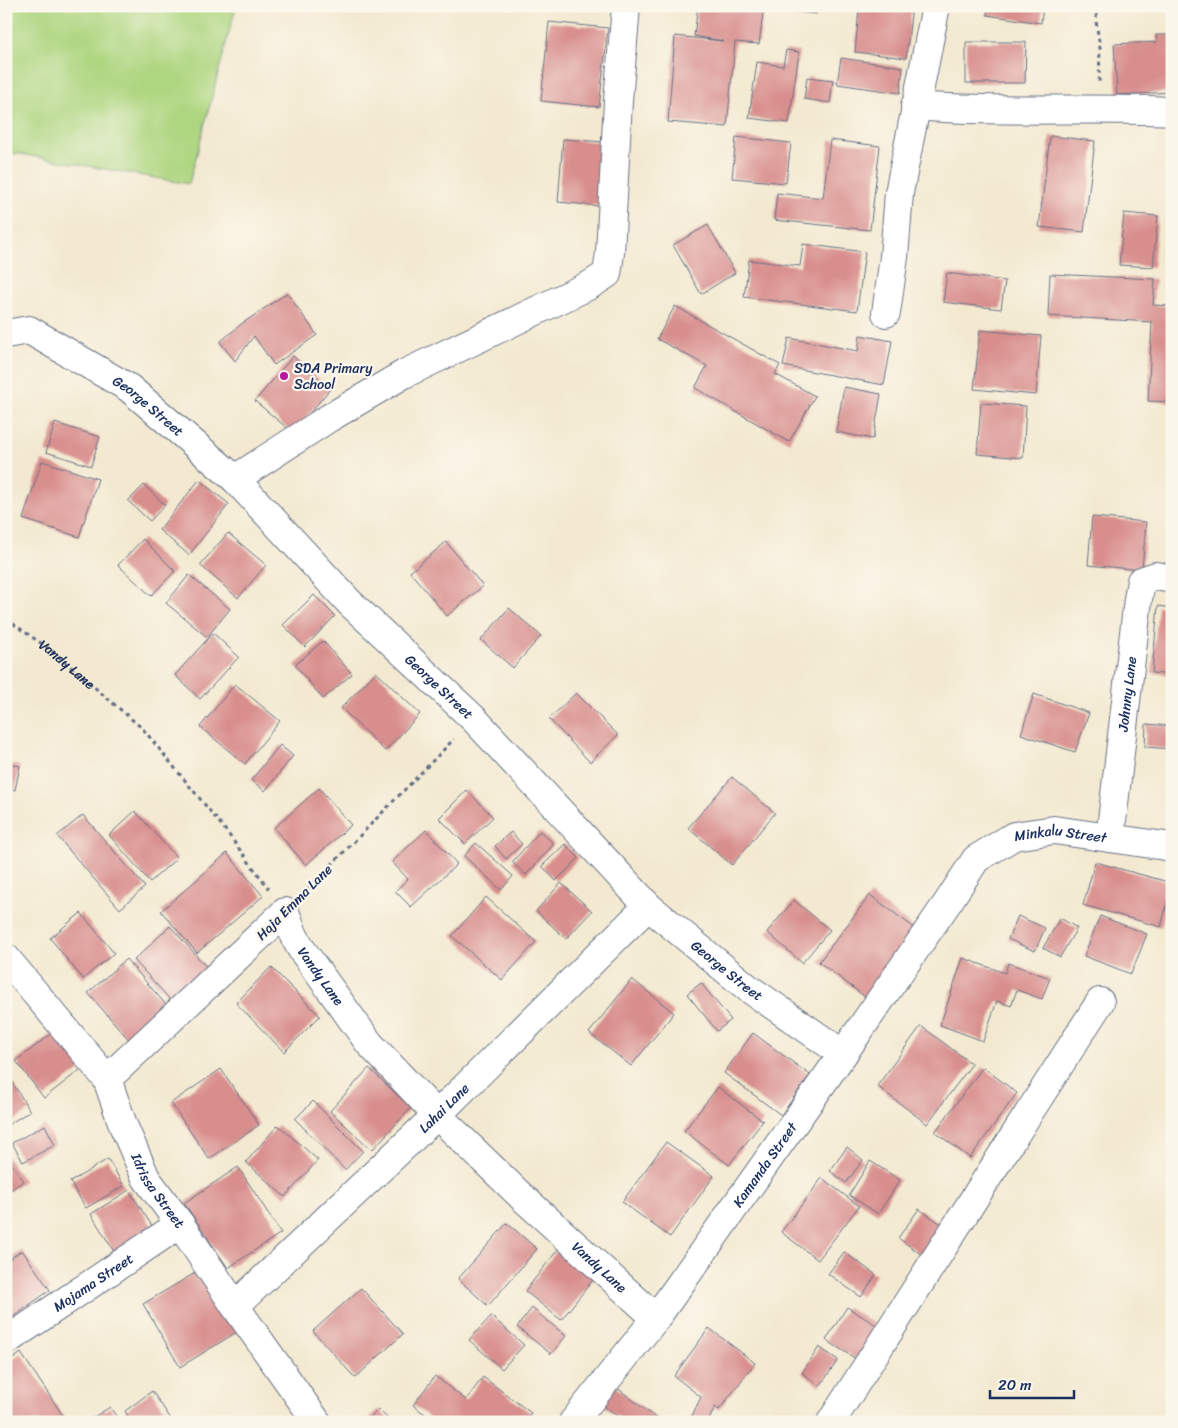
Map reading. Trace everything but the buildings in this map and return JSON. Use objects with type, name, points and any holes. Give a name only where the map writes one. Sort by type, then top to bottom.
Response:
[{"type":"street","points":[[235,479],[329,418],[404,374],[590,286],[607,274],[610,253],[618,101],[626,6]]},
{"type":"street","points":[[886,313],[900,193],[915,106],[936,6]]},
{"type":"street","points":[[915,106],[963,110],[1066,108],[1172,110]]},
{"type":"street","name":"George Street","points":[[18,332],[129,388],[235,479],[350,603],[474,719],[648,906],[748,988],[842,1054]]},
{"type":"street","name":"Johnny Lane","points":[[1110,838],[1141,581],[1156,576],[1172,579]]},
{"type":"street","name":"Minkalu Street","points":[[948,902],[976,859],[1014,836],[1054,830],[1172,847]]},
{"type":"street","name":"Kamanda Street","points":[[573,1422],[656,1318],[948,902]]},
{"type":"street","name":"Lahai Lane","points":[[235,1306],[437,1115],[648,906]]},
{"type":"street","name":"Haja Emma Lane","points":[[107,1079],[285,912]]},
{"type":"street","name":"Vandy Lane","points":[[285,912],[294,936],[302,950],[369,1042],[437,1115],[521,1196],[656,1318]]},
{"type":"street","name":"Idrissa Street","points":[[6,958],[107,1079],[123,1124],[146,1178],[317,1422]]},
{"type":"street","points":[[831,1422],[1100,1002]]},
{"type":"street","name":"Mojama Street","points":[[6,1341],[180,1224]]},
{"type":"path","points":[[1097,6],[1096,21],[1100,48],[1099,110]]},
{"type":"path","name":"Vandy Lane","points":[[6,619],[50,650],[142,729],[224,827],[285,912]]},
{"type":"path","name":"Haja Emma Lane","points":[[285,912],[474,719]]},
{"type":"green space","points":[[6,6],[236,6],[189,184],[6,153]]},
{"type":"place","name":"SDA Primary School","points":[[284,376]]}]
